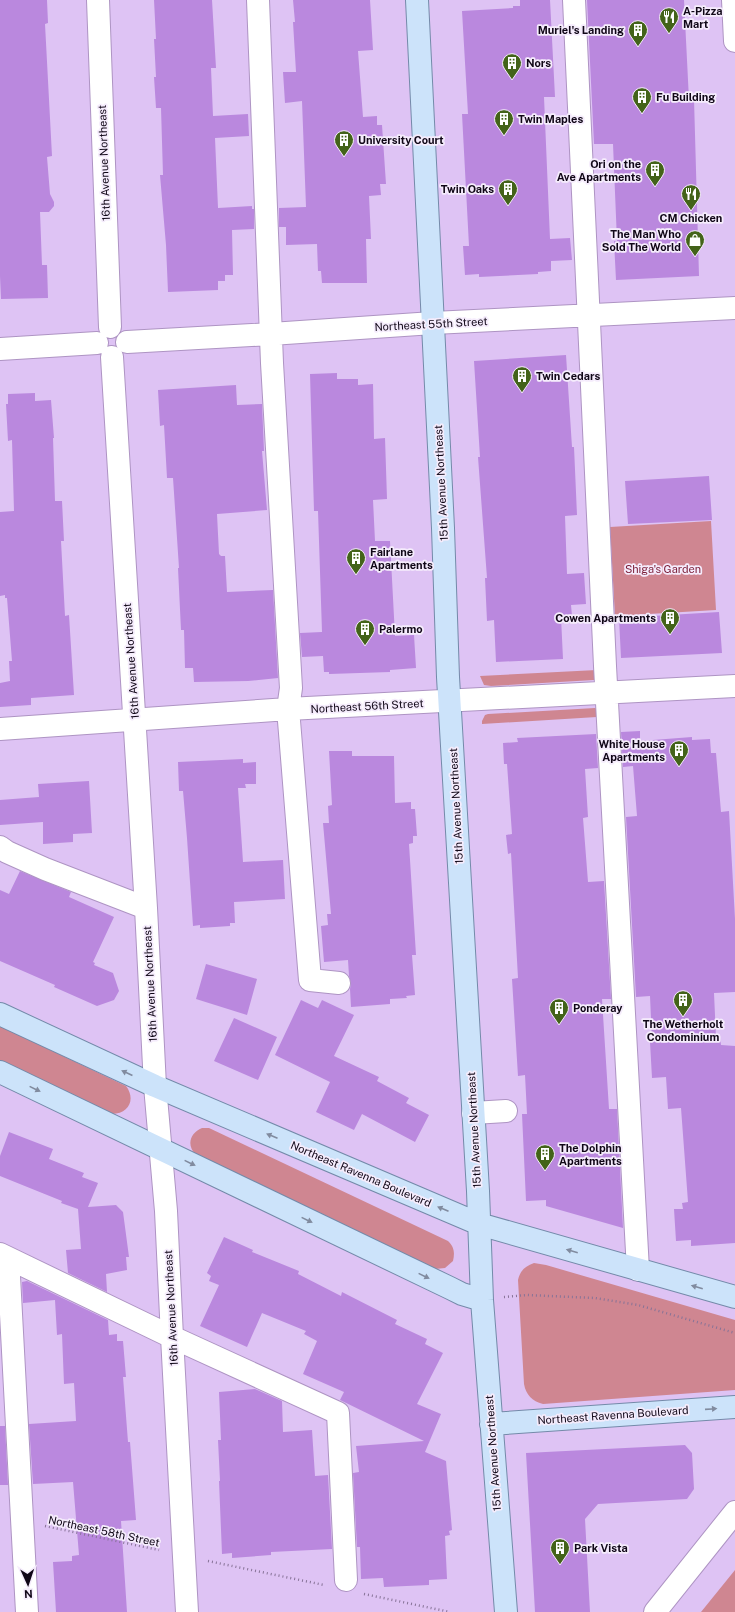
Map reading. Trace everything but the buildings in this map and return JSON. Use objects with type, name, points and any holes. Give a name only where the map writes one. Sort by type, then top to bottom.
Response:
[{"type":"main road","name":"15th Avenue Northeast","points":[[417,0],[450,702],[482,1300],[506,1612]]},
{"type":"main road","name":"Northeast Ravenna Boulevard","points":[[0,1014],[155,1086],[479,1224],[735,1297]]},
{"type":"main road","points":[[0,1072],[456,1291],[482,1300]]},
{"type":"main road","name":"Northeast Ravenna Boulevard","points":[[491,1424],[735,1407]]},
{"type":"street","name":"16th Avenue Northeast","points":[[98,0],[110,327],[115,327],[124,332],[112,347],[146,908],[155,1086],[162,1150],[166,1211],[187,1612]]},
{"type":"street","points":[[258,0],[271,334],[291,688],[288,709],[310,980],[339,983]]},
{"type":"street","points":[[574,0],[606,694],[638,1270]]},
{"type":"street","points":[[733,0],[735,41]]},
{"type":"street","name":"Northeast 55th Street","points":[[0,348],[112,347],[433,323],[735,308]]},
{"type":"street","name":"Northeast 56th Street","points":[[0,729],[288,709],[606,694],[735,686]]},
{"type":"street","points":[[0,847],[7,852],[45,869],[146,908]]},
{"type":"street","points":[[473,1113],[506,1111]]},
{"type":"street","points":[[27,1612],[4,1256],[172,1337],[338,1413],[346,1580]]},
{"type":"street","points":[[655,1612],[735,1512]]},
{"type":"path","points":[[510,1296],[527,1295],[595,1298],[638,1304],[735,1333]]},
{"type":"path","name":"Northeast 58th Street","points":[[41,1526],[162,1551]]},
{"type":"green space","name":"Shiga's Garden","points":[[711,521],[716,610],[615,616],[610,527]]},
{"type":"green space","points":[[597,670],[596,678],[594,680],[491,686],[484,685],[480,676]]},
{"type":"green space","points":[[597,709],[597,717],[482,724],[485,715],[488,714]]},
{"type":"green space","points":[[0,1026],[126,1086],[130,1096],[127,1109],[112,1114],[0,1061]]},
{"type":"green space","points":[[202,1128],[209,1128],[448,1241],[454,1250],[453,1261],[445,1268],[435,1269],[196,1155],[190,1143],[192,1136]]},
{"type":"green space","points":[[534,1263],[546,1265],[735,1320],[735,1390],[543,1404],[536,1401],[530,1397],[524,1384],[518,1280],[523,1269]]},
{"type":"green space","points":[[735,1570],[735,1612],[701,1612]]},
{"type":"place","name":"A-Pizza Mart","points":[[669,34]]},
{"type":"place","name":"Muriel's Landing","points":[[638,47]]},
{"type":"place","name":"Nors","points":[[512,80]]},
{"type":"place","name":"Fu Building","points":[[642,114]]},
{"type":"place","name":"Twin Maples","points":[[504,136]]},
{"type":"place","name":"University Court","points":[[344,157]]},
{"type":"place","name":"Ori on the Ave Apartments","points":[[655,187]]},
{"type":"place","name":"Twin Oaks","points":[[508,206]]},
{"type":"place","name":"CM Chicken","points":[[691,211]]},
{"type":"place","name":"The Man Who Sold The World","points":[[695,257]]},
{"type":"place","name":"Twin Cedars","points":[[522,393]]},
{"type":"place","name":"Fairlane Apartments","points":[[356,575]]},
{"type":"place","name":"Cowen Apartments","points":[[670,635]]},
{"type":"place","name":"Palermo","points":[[365,646]]},
{"type":"place","name":"White House Apartments","points":[[679,767]]},
{"type":"place","name":"The Wetherholt Condominium","points":[[683,1017]]},
{"type":"place","name":"Ponderay","points":[[559,1025]]},
{"type":"place","name":"The Dolphin Apartments","points":[[545,1171]]},
{"type":"place","name":"Park Vista","points":[[560,1565]]}]
